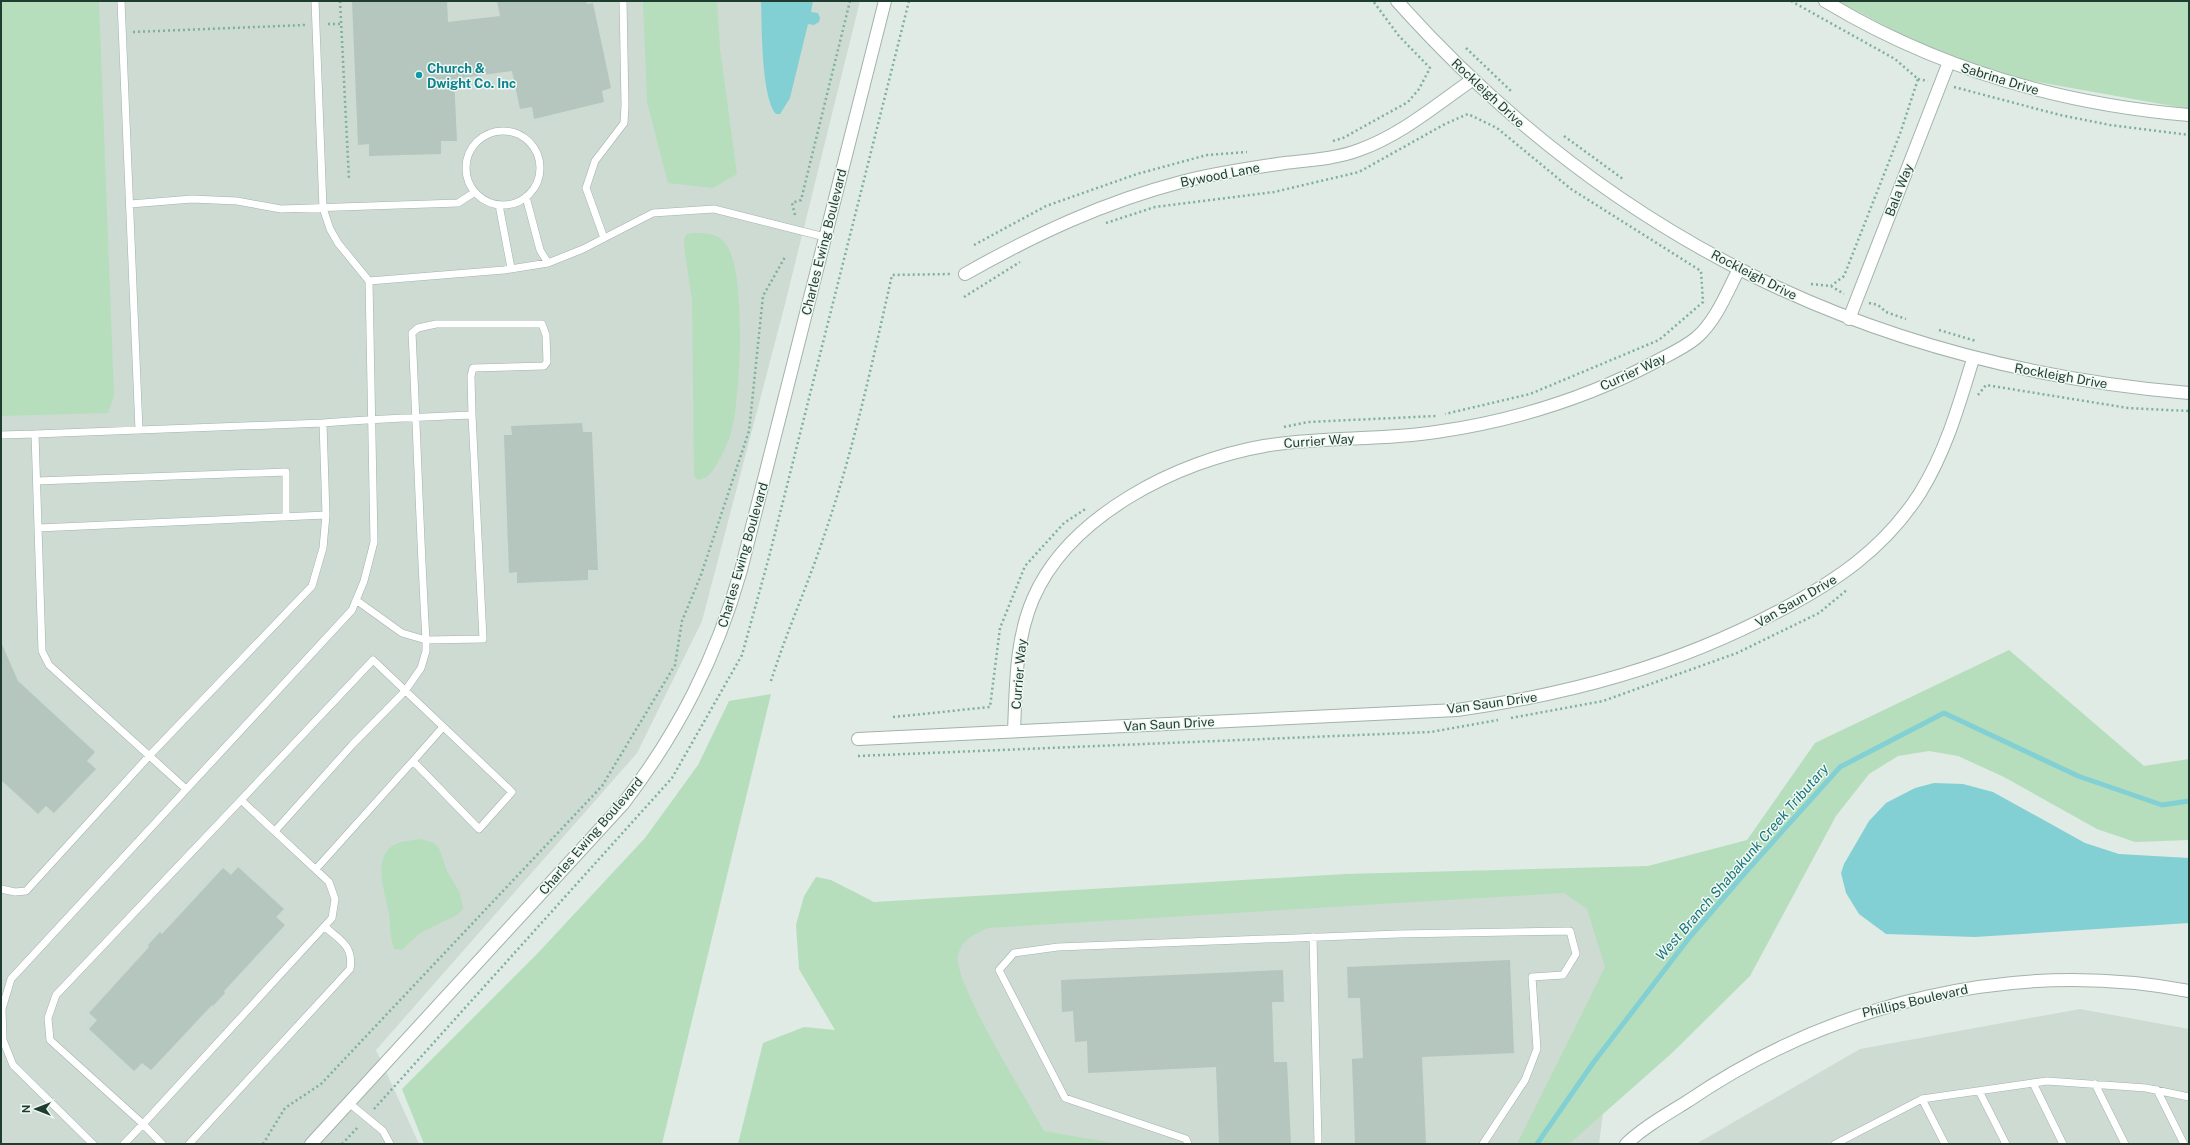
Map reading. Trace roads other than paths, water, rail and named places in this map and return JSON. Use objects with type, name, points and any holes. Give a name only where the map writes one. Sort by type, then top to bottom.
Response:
[{"type":"street","name":"Charles Ewing Boulevard","points":[[311,1144],[623,804],[659,755],[686,710],[718,641],[731,606],[885,1]]},
{"type":"street","name":"Rockleigh Drive","points":[[1397,1],[1472,80],[1531,132],[1578,169],[1677,235],[1739,269],[1801,299],[1849,319],[1913,341],[1973,358],[2087,382],[2189,393]]},
{"type":"street","name":"Sabrina Drive","points":[[1825,1],[1893,38],[1949,62],[1985,75],[2053,94],[2102,104],[2189,115]]},
{"type":"street","name":"Bala Way","points":[[1849,319],[1949,62]]},
{"type":"street","name":"Bywood Lane","points":[[965,274],[1022,241],[1082,214],[1131,196],[1182,182],[1233,171],[1327,158],[1359,150],[1401,129],[1472,80]]},
{"type":"street","name":"Currier Way","points":[[1014,731],[1018,654],[1023,627],[1033,599],[1048,572],[1064,551],[1085,529],[1116,506],[1150,485],[1225,455],[1265,446],[1305,441],[1385,438],[1436,432],[1486,423],[1583,395],[1633,374],[1696,338],[1707,326],[1739,269]]},
{"type":"street","name":"Van Saun Drive","points":[[858,739],[1457,710],[1518,701],[1578,689],[1637,672],[1695,651],[1752,626],[1806,597],[1846,572],[1871,552],[1897,524],[1920,493],[1938,460],[1951,430],[1973,358]]},
{"type":"street","name":"Phillips Boulevard","points":[[1626,1144],[1717,1081],[1758,1058],[1800,1037],[1855,1016],[1911,999],[1969,988],[2067,980],[2122,982],[2189,991]]},
{"type":"lane","points":[[121,1],[139,430]]},
{"type":"lane","points":[[93,1144],[13,1065],[3,1040],[2,1009],[11,979],[352,610],[364,581],[374,542],[369,281],[338,244],[330,229],[323,208],[315,1]]},
{"type":"lane","points":[[604,238],[586,188],[595,161],[624,124],[623,1]]},
{"type":"lane","points":[[507,130],[519,134],[529,141],[536,151],[540,163],[539,176],[535,188],[526,197],[518,202],[499,205],[490,203],[475,192],[468,181],[466,168],[468,156],[473,145],[488,134],[507,130]]},
{"type":"lane","points":[[130,204],[192,199],[237,201],[281,209],[323,208],[458,203],[475,192]]},
{"type":"lane","points":[[526,197],[540,250],[548,262]]},
{"type":"lane","points":[[499,205],[511,268]]},
{"type":"lane","points":[[369,281],[511,268],[548,262],[584,249],[653,213],[714,209],[825,237]]},
{"type":"lane","points":[[275,831],[352,745],[405,691],[421,668],[426,651],[426,640],[412,333],[418,328],[436,324],[542,324],[546,335],[547,362],[544,366],[473,368],[471,376],[483,639],[426,640],[402,633],[356,600]]},
{"type":"lane","points":[[1,435],[322,423],[371,419],[472,415]]},
{"type":"lane","points":[[1,889],[15,892],[26,891],[150,755],[312,586],[323,548],[326,515],[322,423]]},
{"type":"lane","points":[[35,434],[42,651],[49,665],[186,789]]},
{"type":"lane","points":[[37,481],[286,472],[286,517]]},
{"type":"lane","points":[[38,528],[326,515]]},
{"type":"lane","points":[[162,1144],[143,1124],[50,1040],[48,1018],[56,995],[372,660],[512,792],[479,829],[413,761]]},
{"type":"lane","points":[[316,869],[443,727]]},
{"type":"lane","points":[[124,1144],[332,918],[335,899],[329,882],[241,800]]},
{"type":"lane","points":[[189,1144],[350,969],[352,957],[350,950],[324,927]]},
{"type":"lane","points":[[1188,1144],[1186,1139],[1065,1098],[999,970],[1014,953],[1058,947],[1313,937],[1570,931],[1576,954],[1563,975],[1532,977],[1537,1049],[1525,1080],[1483,1144]]},
{"type":"lane","points":[[1313,937],[1318,1144]]},
{"type":"lane","points":[[1835,1144],[1922,1099],[2047,1081],[2146,1088],[2189,1097]]},
{"type":"lane","points":[[2033,1083],[2063,1144]]},
{"type":"lane","points":[[2095,1084],[2125,1144]]},
{"type":"lane","points":[[2157,1090],[2184,1144]]},
{"type":"lane","points":[[1979,1091],[2006,1144]]},
{"type":"lane","points":[[1922,1099],[1945,1144]]},
{"type":"lane","points":[[349,1103],[383,1131],[390,1144]]},
{"type":"water","points":[[761,1],[813,1],[811,12],[818,13],[820,18],[819,22],[814,25],[808,24],[790,98],[780,114],[776,114],[767,93],[763,60]]},
{"type":"water","points":[[1934,783],[1963,784],[1993,792],[2085,843],[2119,854],[2189,858],[2189,923],[1975,937],[1886,934],[1859,914],[1846,893],[1841,873],[1844,864],[1869,821],[1886,803],[1915,788]]},
{"type":"waterway","name":"West Branch Shabakunk Creek Tributary","points":[[1537,1144],[1593,1063],[1689,938],[1840,767],[1944,713],[2078,776],[2162,805],[2189,801]]},
{"type":"place","name":"Church & Dwight Co. Inc","points":[[419,75]]}]
